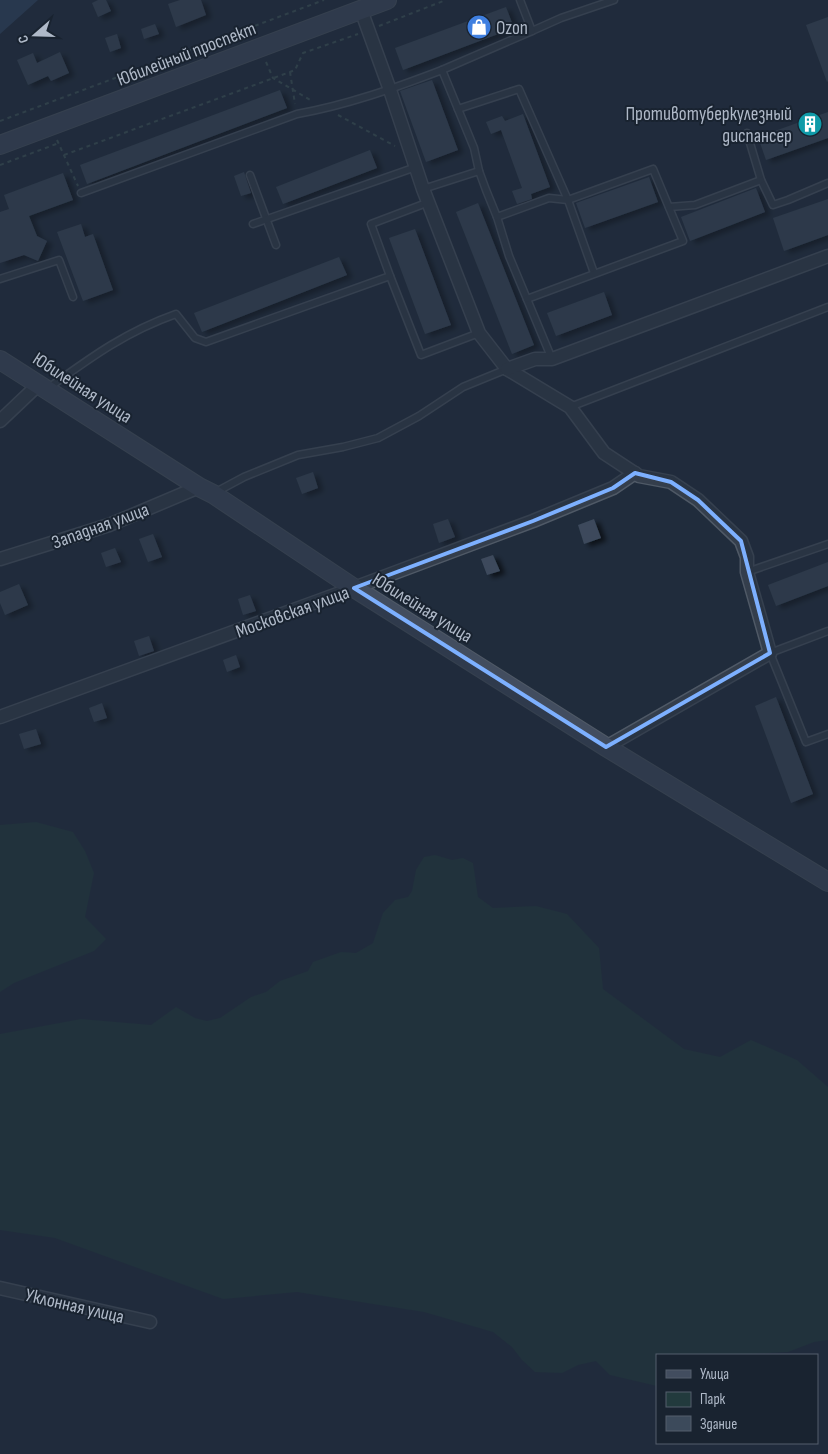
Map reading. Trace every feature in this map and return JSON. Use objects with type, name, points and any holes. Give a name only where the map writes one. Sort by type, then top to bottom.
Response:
[{"type":"main road","name":"Юбилейный проспект","points":[[0,145],[260,48],[360,7],[387,0]]},
{"type":"main road","name":"Юбилейная улица","points":[[0,360],[206,490],[354,588],[606,747],[828,882]]},
{"type":"street","points":[[360,7],[424,189],[478,333],[507,369],[570,407],[604,453],[639,476],[671,482],[698,500],[741,541],[747,557],[747,572],[770,653],[606,747]]},
{"type":"street","points":[[507,369],[535,359],[552,359],[828,256]]},
{"type":"street","points":[[0,421],[42,387]]},
{"type":"street","name":"Московская улица","points":[[0,716],[533,521],[613,488],[635,473]]},
{"type":"street","name":"Западная улица","points":[[0,559],[109,525],[206,490]]},
{"type":"street","name":"Уклонная улица","points":[[0,1288],[150,1322]]},
{"type":"lane","points":[[520,0],[532,31]]},
{"type":"lane","points":[[81,193],[297,114],[327,109],[390,90],[442,70],[561,18],[614,0]]},
{"type":"lane","points":[[442,70],[474,148],[479,171],[498,216],[509,256],[552,359]]},
{"type":"lane","points":[[458,109],[519,89],[568,200],[594,273]]},
{"type":"lane","points":[[747,133],[761,180],[773,205],[828,183]]},
{"type":"lane","points":[[253,224],[415,162]]},
{"type":"lane","points":[[498,216],[549,198],[568,200],[653,169],[683,241],[527,299]]},
{"type":"lane","points":[[424,189],[479,171]]},
{"type":"lane","points":[[250,175],[276,245]]},
{"type":"lane","points":[[669,207],[695,205],[761,180]]},
{"type":"lane","points":[[429,202],[371,224],[390,276],[421,355],[478,333]]},
{"type":"lane","points":[[0,279],[59,260],[73,297]]},
{"type":"lane","points":[[42,387],[111,343],[150,323],[176,314],[195,338],[206,342],[390,276]]},
{"type":"lane","points":[[570,407],[828,307]]},
{"type":"lane","points":[[206,490],[298,455],[343,448],[378,438],[419,416],[463,387],[507,369]]},
{"type":"lane","points":[[747,572],[828,544]]},
{"type":"lane","points":[[828,631],[770,653],[806,742],[828,734]]},
{"type":"path","points":[[0,121],[324,0]]},
{"type":"path","points":[[260,48],[273,78],[415,162]]},
{"type":"path","points":[[64,155],[290,72],[297,114]]},
{"type":"path","points":[[51,126],[81,193]]},
{"type":"path","points":[[0,165],[59,143]]},
{"type":"highlighted area","points":[[635,473],[671,482],[698,500],[741,541],[770,653],[606,747],[354,588],[533,521],[613,488]]},
{"type":"green space","points":[[36,822],[73,832],[85,851],[94,873],[85,917],[106,939],[94,951],[14,983],[0,992],[0,825]]},
{"type":"green space","points":[[435,855],[452,860],[463,858],[473,863],[478,897],[493,908],[536,906],[567,914],[599,948],[603,989],[684,1049],[720,1057],[751,1040],[797,1060],[828,1087],[828,1340],[814,1342],[788,1352],[656,1354],[656,1386],[610,1375],[596,1361],[578,1365],[562,1373],[535,1372],[512,1347],[493,1332],[424,1312],[297,1292],[223,1299],[55,1238],[0,1230],[0,1034],[81,1019],[151,1025],[176,1007],[195,1018],[207,1021],[220,1018],[251,997],[266,992],[280,981],[308,971],[313,962],[341,952],[356,953],[373,943],[383,913],[395,900],[408,897],[412,891],[416,870],[424,857]]},
{"type":"water","points":[[0,0],[38,0],[0,34]]},
{"type":"building","points":[[98,0],[106,0],[111,11],[98,17],[92,3]]},
{"type":"building","points":[[180,0],[201,0],[206,15],[176,27],[168,4]]},
{"type":"building","points":[[506,7],[514,28],[403,70],[395,48]]},
{"type":"building","points":[[828,17],[828,81],[827,82],[806,25]]},
{"type":"building","points":[[155,24],[159,34],[144,39],[141,29]]},
{"type":"building","points":[[117,34],[121,48],[110,52],[105,38]]},
{"type":"building","points":[[60,52],[69,73],[51,81],[48,76],[28,85],[17,60],[33,53],[37,63]]},
{"type":"building","points":[[432,80],[458,150],[426,162],[400,91]]},
{"type":"building","points":[[280,90],[287,108],[87,184],[80,165]]},
{"type":"building","name":"Противотуберкулезный диспансер","points":[[828,112],[828,138],[766,160],[758,137]]},
{"type":"building","points":[[523,114],[550,187],[531,194],[532,199],[517,204],[512,191],[522,188],[501,130],[491,134],[486,122],[502,116],[505,121]]},
{"type":"building","points":[[370,150],[377,168],[283,204],[276,187]]},
{"type":"building","points":[[244,172],[251,193],[241,196],[234,176]]},
{"type":"building","points":[[63,173],[73,200],[29,216],[37,236],[47,241],[38,261],[24,255],[0,263],[0,212],[9,209],[4,195]]},
{"type":"building","points":[[649,177],[658,202],[585,228],[576,203]]},
{"type":"building","points":[[756,188],[765,212],[690,241],[681,217]]},
{"type":"building","points":[[828,199],[828,235],[784,251],[773,218]]},
{"type":"building","points":[[478,203],[534,345],[512,354],[456,212]]},
{"type":"building","points":[[81,224],[85,237],[93,234],[113,290],[83,301],[57,232]]},
{"type":"building","points":[[415,229],[451,325],[425,334],[389,238]]},
{"type":"building","points":[[339,257],[347,275],[202,332],[194,313]]},
{"type":"building","points":[[604,292],[612,315],[556,336],[547,313]]},
{"type":"building","points":[[313,472],[318,488],[302,494],[296,478]]},
{"type":"building","points":[[448,519],[455,537],[439,543],[433,524]]},
{"type":"building","points":[[594,519],[601,538],[584,544],[578,525]]},
{"type":"building","points":[[153,534],[162,557],[148,562],[139,539]]},
{"type":"building","points":[[115,548],[121,562],[106,567],[101,553]]},
{"type":"building","points":[[493,555],[500,571],[487,575],[481,559]]},
{"type":"building","points":[[828,562],[828,586],[776,606],[768,585]]},
{"type":"building","points":[[19,584],[28,605],[5,615],[0,603],[0,592]]},
{"type":"building","points":[[250,595],[256,611],[243,615],[238,599]]},
{"type":"building","points":[[149,636],[154,651],[139,656],[134,641]]},
{"type":"building","points":[[236,655],[240,667],[227,672],[223,660]]},
{"type":"building","points":[[776,697],[813,794],[791,803],[755,706]]},
{"type":"building","points":[[102,703],[107,718],[94,722],[89,708]]},
{"type":"building","points":[[36,729],[41,744],[24,749],[19,734]]},
{"type":"place","name":"Ozon","points":[[479,27]]},
{"type":"place","name":"Противотуберкулезный диспансер","points":[[810,124]]}]
